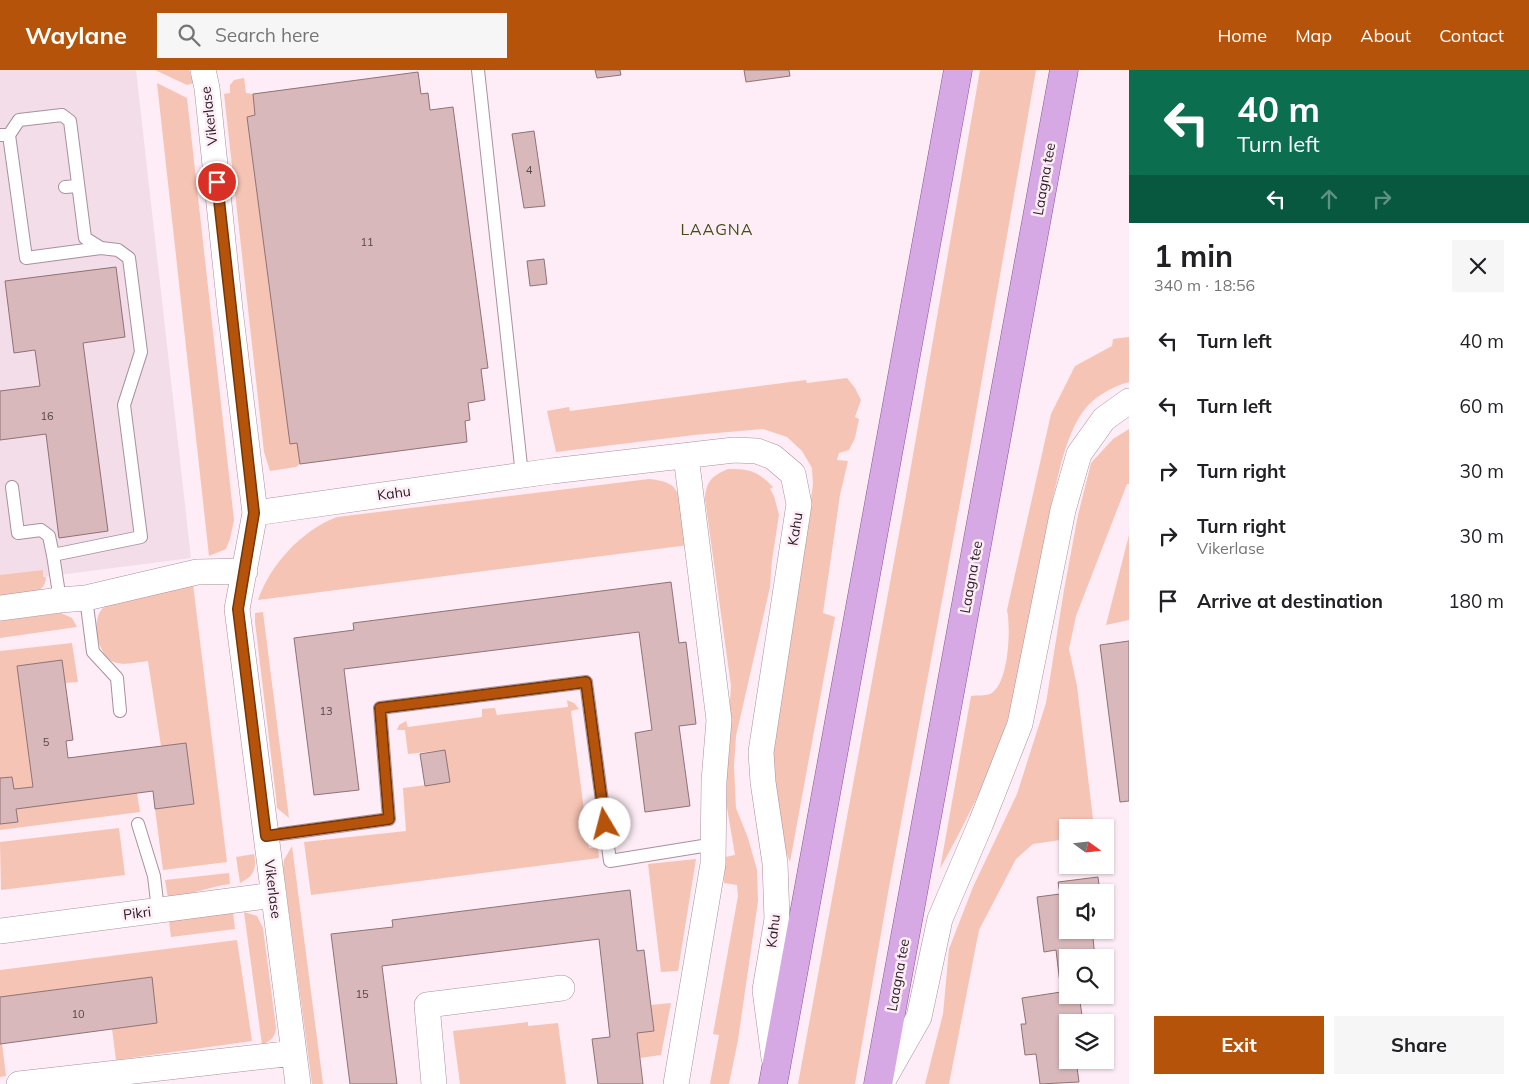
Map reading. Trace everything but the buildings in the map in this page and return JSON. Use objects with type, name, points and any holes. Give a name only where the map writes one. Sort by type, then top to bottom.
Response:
[{"type":"main road","points":[[775,1077],[958,70]]},
{"type":"main road","name":"Laagna tee","points":[[879,1084],[1064,70]]},
{"type":"street","name":"Vikerlase","points":[[203,70],[207,88],[254,513],[238,609],[298,1084]]},
{"type":"street","points":[[879,1084],[920,1017],[940,919],[1020,724],[1063,510],[1079,454],[1104,419],[1129,401]]},
{"type":"street","name":"Kahu","points":[[254,513],[522,476],[734,450],[758,451],[773,457],[793,474],[799,504],[762,752],[762,782],[775,863],[776,919],[765,990],[775,1077]]},
{"type":"street","points":[[676,1084],[713,864],[714,781],[719,720],[686,456]]},
{"type":"street","points":[[0,608],[86,598],[197,572],[245,571]]},
{"type":"street","name":"Pikri","points":[[0,931],[274,895]]},
{"type":"street","points":[[434,1084],[427,1005],[562,988]]},
{"type":"street","points":[[19,1084],[294,1054]]},
{"type":"lane","points":[[478,70],[522,476]]},
{"type":"lane","points":[[52,555],[141,537],[124,405],[141,352],[129,258],[118,250],[101,248],[26,258],[4,135],[19,120],[62,115],[70,121],[86,238],[101,248]]},
{"type":"lane","points":[[65,187],[78,186]]},
{"type":"lane","points":[[12,487],[18,533],[42,530],[49,536],[60,600]]},
{"type":"lane","points":[[86,598],[93,652],[117,678],[120,711]]},
{"type":"lane","points":[[266,836],[389,819],[380,708],[586,682],[610,861],[714,844]]},
{"type":"lane","points":[[138,824],[154,876],[158,910]]},
{"type":"shaded area","points":[[0,70],[136,70],[191,558],[43,577],[43,570],[0,576]]},
{"type":"shaded area","points":[[155,70],[189,70],[194,83],[187,85]]},
{"type":"shaded area","points":[[980,70],[1036,70],[966,470],[888,893],[855,1084],[798,1084],[905,501]]},
{"type":"shaded area","points":[[244,78],[246,93],[253,94],[255,115],[247,117],[290,443],[297,443],[300,464],[296,467],[270,471],[264,452],[224,94],[230,93],[230,85],[234,80]]},
{"type":"shaded area","points":[[157,83],[187,98],[234,520],[226,549],[209,556]]},
{"type":"shaded area","points":[[1129,337],[1129,382],[1109,390],[1097,397],[1086,407],[1076,423],[1067,444],[1052,502],[1026,642],[1006,725],[985,780],[940,869],[971,696],[990,694],[996,689],[1005,668],[1009,629],[1007,610],[1051,414],[1075,366],[1112,346],[1113,339]]},
{"type":"shaded area","points":[[847,378],[861,400],[855,417],[859,419],[855,438],[849,450],[839,453],[837,460],[848,461],[840,495],[823,613],[835,617],[790,862],[778,831],[772,781],[773,738],[813,485],[812,468],[802,451],[787,437],[763,429],[694,435],[556,452],[547,411],[569,407],[570,411],[806,380],[807,383]]},
{"type":"shaded area","points":[[1129,429],[1129,484],[1127,484],[1076,616],[1069,649],[1077,686],[1093,819],[1059,819],[1059,840],[1033,844],[1016,859],[979,930],[949,1084],[925,1084],[943,1014],[949,949],[973,887],[1017,794],[1046,703],[1078,515],[1091,463],[1113,439]]},
{"type":"shaded area","points":[[728,469],[758,474],[773,487],[770,489],[779,515],[770,587],[736,736],[734,766],[736,808],[748,838],[757,870],[758,901],[738,1040],[729,1084],[710,1084],[719,1035],[713,1034],[738,896],[737,885],[724,883],[725,857],[735,855],[724,790],[731,686],[705,499],[708,483],[718,474]]},
{"type":"shaded area","points":[[649,479],[665,482],[677,492],[689,545],[258,600],[270,574],[289,550],[312,531],[337,517]]},
{"type":"shaded area","points":[[1129,535],[1129,620],[1106,625]]},
{"type":"shaded area","points":[[43,570],[43,577],[46,577],[45,584],[41,589],[29,595],[0,598],[0,575]]},
{"type":"shaded area","points":[[193,584],[227,862],[163,870],[155,809],[194,804],[186,743],[161,746],[148,661],[122,664],[108,658],[100,645],[97,621],[103,608],[119,601]]},
{"type":"shaded area","points":[[263,612],[289,818],[277,808],[255,622],[255,613]]},
{"type":"shaded area","points":[[61,613],[72,618],[77,627],[0,638],[0,621]]},
{"type":"shaded area","points":[[72,643],[78,682],[65,683],[62,660],[17,666],[33,787],[14,789],[12,777],[0,778],[0,651]]},
{"type":"shaded area","points":[[567,700],[574,703],[579,709],[571,711],[589,848],[598,848],[599,858],[311,895],[304,842],[406,831],[403,788],[450,782],[445,750],[408,754],[405,730],[397,730],[399,725],[406,721],[408,727],[482,717],[482,709],[495,708],[497,715],[568,707]]},
{"type":"shaded area","points":[[137,793],[140,812],[0,830],[0,824],[18,822],[16,809]]},
{"type":"shaded area","points":[[119,828],[125,875],[1,890],[0,842]]},
{"type":"shaded area","points":[[292,846],[323,1084],[312,1084],[283,867],[284,860]]},
{"type":"shaded area","points":[[254,854],[255,868],[249,878],[240,883],[236,857]]},
{"type":"shaded area","points":[[696,859],[678,971],[661,972],[648,864]]},
{"type":"shaded area","points":[[229,873],[230,884],[168,898],[165,880]]},
{"type":"shaded area","points":[[233,912],[235,929],[171,937],[169,921]]},
{"type":"shaded area","points":[[244,912],[257,916],[263,928],[276,1027],[272,1038],[262,1045]]},
{"type":"shaded area","points":[[237,940],[252,1041],[116,1060],[112,1029],[157,1023],[151,977],[0,997],[0,970]]},
{"type":"shaded area","points":[[671,1003],[661,1055],[640,1058],[637,1033],[654,1031],[651,1005]]},
{"type":"shaded area","points":[[528,1022],[528,1026],[558,1023],[566,1084],[460,1084],[453,1031]]},
{"type":"shaded area","points":[[2,1043],[6,1076],[0,1077],[0,1044]]},
{"type":"district","name":"LAAGNA","points":[[717,229]]},
{"type":"route","points":[[217,182],[254,513],[238,609],[266,836],[389,819],[380,708],[586,682],[605,824]]}]
